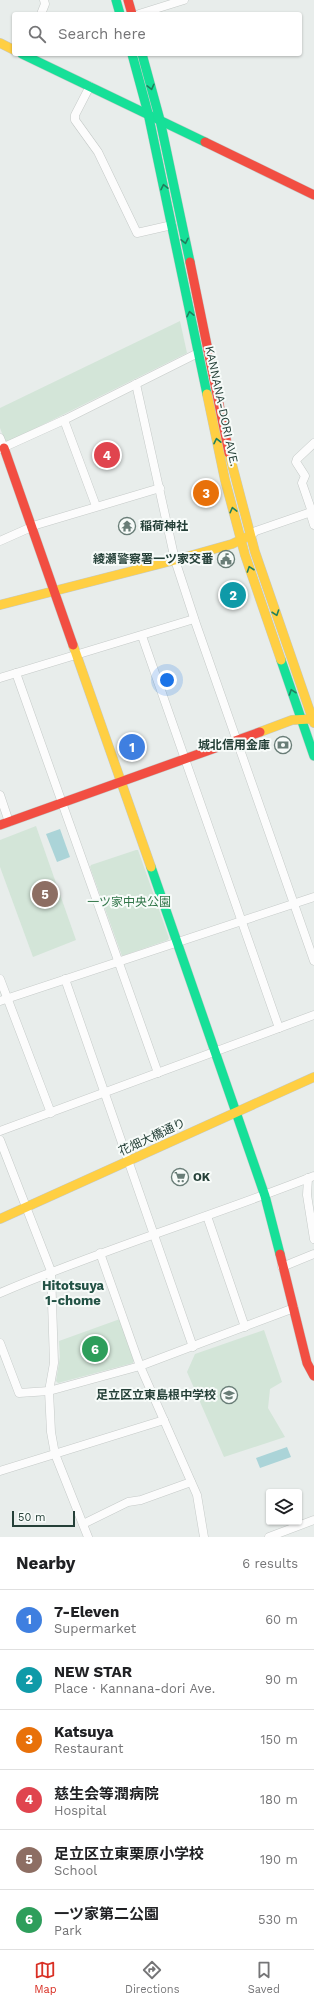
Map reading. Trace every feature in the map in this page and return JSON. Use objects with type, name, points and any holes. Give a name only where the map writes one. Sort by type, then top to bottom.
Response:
[{"type":"street","points":[[42,12],[45,4],[44,0]]},
{"type":"street","points":[[116,0],[119,12]]},
{"type":"street","points":[[128,0],[131,12]]},
{"type":"street","points":[[145,12],[184,0]]},
{"type":"street","points":[[0,43],[12,49]]},
{"type":"street","points":[[26,56],[148,113],[314,195]]},
{"type":"street","name":"KANNANA-DORI AVE.","points":[[133,56],[148,113],[225,480],[241,541],[314,756]]},
{"type":"street","name":"KANNANA-DORI AVE.","points":[[143,56],[160,120],[234,475],[250,536],[314,720]]},
{"type":"street","points":[[90,86],[75,115],[75,120],[98,152],[137,233],[172,225]]},
{"type":"street","points":[[2,448],[64,420],[198,353]]},
{"type":"street","points":[[136,384],[175,560],[194,619],[238,740],[314,961]]},
{"type":"street","points":[[64,420],[96,506]]},
{"type":"street","points":[[0,438],[2,448],[55,591],[120,781],[216,1051],[265,1196],[282,1267],[314,1376]]},
{"type":"street","points":[[314,443],[297,459],[296,462],[305,476],[302,483],[312,512],[314,525]]},
{"type":"street","points":[[0,541],[32,527],[96,506],[160,488]]},
{"type":"street","points":[[0,605],[175,560],[241,541],[256,532],[312,512]]},
{"type":"street","points":[[0,678],[77,656],[194,619]]},
{"type":"street","points":[[142,636],[186,758],[278,1028]]},
{"type":"street","points":[[16,673],[158,1073]]},
{"type":"street","points":[[0,795],[4,823],[301,718],[314,720]]},
{"type":"street","points":[[4,999],[314,897]]},
{"type":"street","points":[[0,979],[4,999],[51,1113]]},
{"type":"street","points":[[65,980],[193,1347]]},
{"type":"street","points":[[0,1131],[314,1015]]},
{"type":"street","name":"花畑大橋通り","points":[[0,1219],[314,1077]]},
{"type":"street","points":[[0,1140],[52,1272],[54,1363],[49,1391],[50,1432],[55,1454],[88,1537]]},
{"type":"street","points":[[0,1293],[100,1253],[265,1196],[311,1177]]},
{"type":"street","points":[[311,1177],[307,1195],[314,1239]]},
{"type":"street","points":[[207,1216],[245,1327]]},
{"type":"street","points":[[100,1253],[140,1366],[197,1495],[204,1537]]},
{"type":"street","points":[[282,1267],[314,1254]]},
{"type":"street","points":[[0,1342],[19,1393],[49,1391],[140,1366],[294,1308]]},
{"type":"street","points":[[0,1471],[164,1420]]},
{"type":"street","points":[[83,1524],[128,1502],[141,1500],[191,1482]]},
{"type":"street","points":[[269,1537],[314,1520]]},
{"type":"green space","points":[[180,321],[187,353],[8,442],[5,441],[0,428],[0,408]]},
{"type":"green space","points":[[36,826],[76,940],[33,957],[0,867],[0,840]]},
{"type":"green space","name":"一ツ家中央公園","points":[[138,850],[169,938],[168,940],[122,956],[90,867],[91,865]]},
{"type":"green space","points":[[120,1319],[134,1359],[133,1363],[58,1383],[56,1381],[60,1357],[59,1341]]},
{"type":"green space","points":[[264,1330],[282,1382],[270,1389],[268,1408],[285,1437],[224,1457],[187,1372],[195,1354]]},
{"type":"water","points":[[60,829],[70,857],[57,862],[46,834]]},
{"type":"water","points":[[287,1447],[291,1457],[260,1468],[256,1458]]},
{"type":"traffic: fast","points":[[116,0],[119,12]]},
{"type":"traffic: fast","points":[[26,56],[205,142]]},
{"type":"traffic: fast","points":[[133,56],[148,113],[207,394]]},
{"type":"traffic: fast","points":[[143,56],[160,120],[190,262]]},
{"type":"traffic: fast","points":[[281,660],[314,756]]},
{"type":"traffic: fast","points":[[151,867],[265,1196],[280,1254]]},
{"type":"traffic: slow","points":[[0,43],[12,49]]},
{"type":"traffic: slow","points":[[207,394],[225,480],[245,555],[281,660]]},
{"type":"traffic: slow","points":[[229,453],[255,552],[314,723]]},
{"type":"traffic: slow","points":[[0,605],[175,560],[232,544],[249,536]]},
{"type":"traffic: slow","points":[[73,645],[151,867]]},
{"type":"traffic: slow","points":[[260,732],[292,720],[311,719]]},
{"type":"traffic: slow","points":[[0,1219],[314,1077]]},
{"type":"traffic: jam","points":[[128,0],[131,12]]},
{"type":"traffic: jam","points":[[205,142],[314,195]]},
{"type":"traffic: jam","points":[[190,262],[229,453]]},
{"type":"traffic: jam","points":[[4,448],[73,645]]},
{"type":"traffic: jam","points":[[0,825],[260,732]]},
{"type":"traffic: jam","points":[[280,1254],[307,1363],[314,1376]]},
{"type":"place","name":"慈生会等潤病院","points":[[107,455]]},
{"type":"place","name":"Katsuya","points":[[206,493]]},
{"type":"place","name":"稲荷神社","points":[[127,526]]},
{"type":"place","name":"綾瀬警察署一ツ家交番","points":[[226,559]]},
{"type":"place","name":"NEW STAR","points":[[233,595]]},
{"type":"place","name":"城北信用金庫","points":[[283,745]]},
{"type":"place","name":"7-Eleven","points":[[132,747]]},
{"type":"place","name":"足立区立東栗原小学校","points":[[45,894]]},
{"type":"place","name":"OK","points":[[180,1177]]},
{"type":"place","name":"一ツ家第二公園","points":[[95,1349]]},
{"type":"place","name":"足立区立東島根中学校","points":[[229,1395]]},
{"type":"district","name":"Hitotsuya 1-chome","points":[[73,1292]]}]
